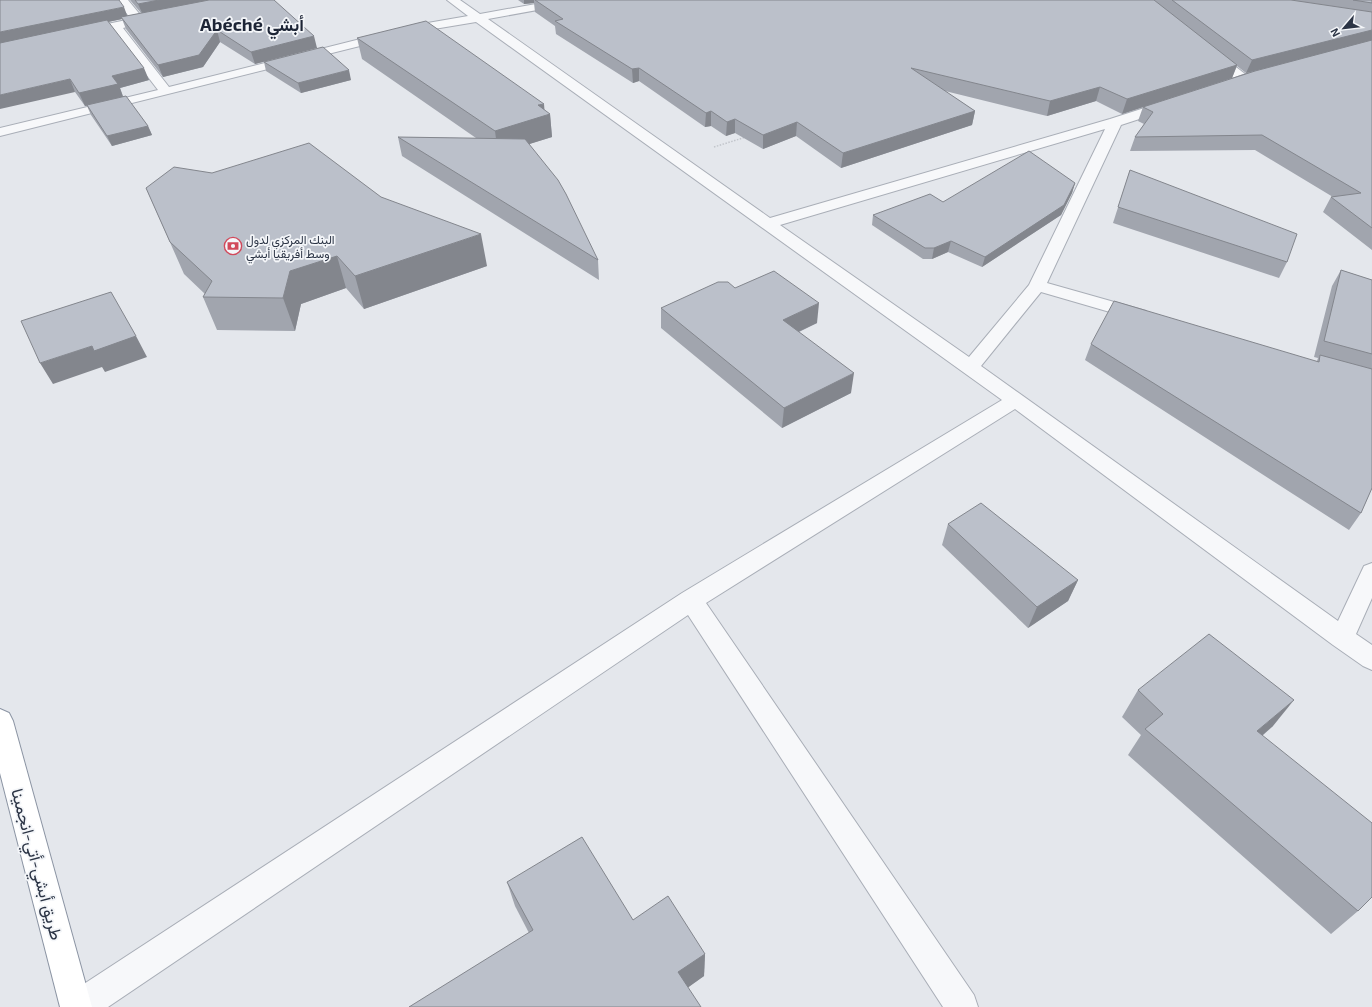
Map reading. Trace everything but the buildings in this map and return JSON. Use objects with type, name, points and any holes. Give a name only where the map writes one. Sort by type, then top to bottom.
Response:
[{"type":"highway","name":"طريق أبشي-أتي-انجمينا","points":[[0,721],[76,1007]]},
{"type":"street","points":[[122,0],[139,21]]},
{"type":"street","points":[[0,132],[416,29],[576,0]]},
{"type":"street","points":[[462,2],[477,17],[678,159],[766,224],[1016,400],[1372,659]]},
{"type":"street","points":[[69,36],[162,16]]},
{"type":"street","points":[[115,26],[166,92]]},
{"type":"street","points":[[1202,47],[1244,80]]},
{"type":"street","points":[[1229,85],[1259,76]]},
{"type":"street","points":[[766,224],[1116,122],[1184,100]]},
{"type":"street","points":[[970,368],[1037,286],[1116,122]]},
{"type":"street","points":[[1037,286],[1159,320]]},
{"type":"street","points":[[79,1007],[691,600],[1016,400]]},
{"type":"street","points":[[1342,638],[1372,572]]},
{"type":"street","points":[[691,600],[962,1007]]},
{"type":"path","points":[[678,159],[753,134]]},
{"type":"place","name":"البنك المركزي لدول وسط أفريقيا أبشي","points":[[233,246]]},
{"type":"district","name":"Abéché أبشي","points":[[252,24]]}]
